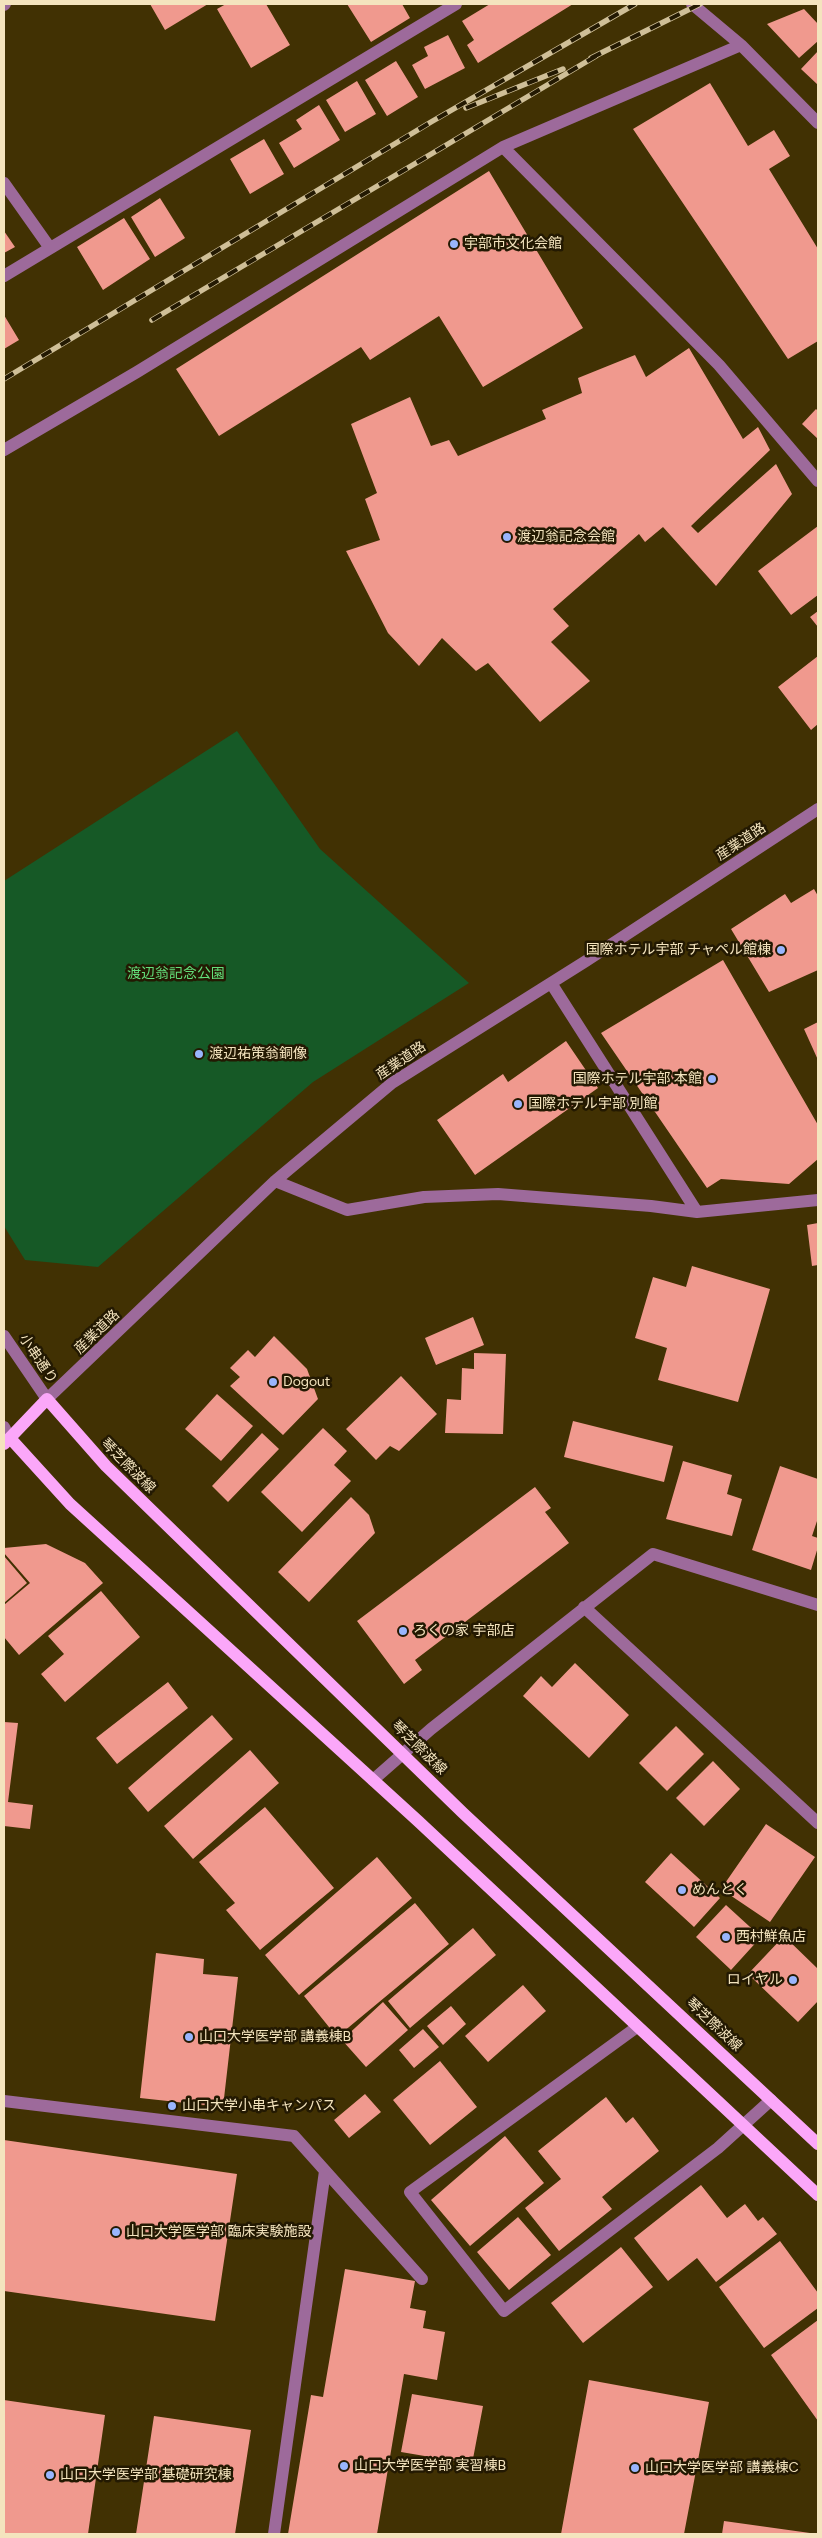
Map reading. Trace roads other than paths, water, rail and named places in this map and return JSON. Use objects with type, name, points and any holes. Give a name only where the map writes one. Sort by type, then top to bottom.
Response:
[{"type":"main road","points":[[47,1400],[6,1436],[70,1504],[373,1780],[818,2195]]},
{"type":"main road","name":"琴芝際波線","points":[[47,1400],[106,1466],[463,1813],[818,2144]]},
{"type":"street","points":[[4,276],[456,4]]},
{"type":"street","points":[[692,4],[741,46],[818,123]]},
{"type":"street","points":[[4,450],[137,372],[503,147],[741,46]]},
{"type":"street","points":[[503,147],[719,365],[818,481]]},
{"type":"street","points":[[4,183],[50,248]]},
{"type":"street","name":"産業道路","points":[[47,1400],[275,1181],[392,1083],[551,983],[818,809]]},
{"type":"street","points":[[551,983],[697,1212]]},
{"type":"street","points":[[275,1181],[347,1210],[424,1197],[498,1194],[651,1206],[697,1212],[818,1200]]},
{"type":"street","name":"小串通り","points":[[4,1336],[47,1400]]},
{"type":"street","points":[[373,1780],[403,1753],[584,1607],[653,1554],[818,1605]]},
{"type":"street","points":[[584,1607],[818,1823]]},
{"type":"street","points":[[637,2027],[410,2192],[504,2311],[718,2148],[771,2100]]},
{"type":"street","points":[[4,2101],[294,2136],[422,2279]]},
{"type":"street","points":[[274,2534],[325,2171]]},
{"type":"railway","points":[[4,379],[431,122],[635,4]]},
{"type":"railway","points":[[591,58],[700,4]]},
{"type":"railway","points":[[152,320],[596,56]]},
{"type":"railway","points":[[466,108],[563,69]]},
{"type":"place","name":"宇部市文化会館","points":[[454,244]]},
{"type":"place","name":"渡辺翁記念会館","points":[[507,537]]},
{"type":"place","name":"国際ホテル宇部 チャペル館棟","points":[[781,950]]},
{"type":"place","name":"渡辺祐策翁銅像","points":[[199,1054]]},
{"type":"place","name":"国際ホテル宇部 本館","points":[[712,1079]]},
{"type":"place","name":"国際ホテル宇部 別館","points":[[518,1104]]},
{"type":"place","name":"Dogout","points":[[273,1382]]},
{"type":"place","name":"ろくの家 宇部店","points":[[403,1631]]},
{"type":"place","name":"めんとく","points":[[682,1890]]},
{"type":"place","name":"西村鮮魚店","points":[[726,1937]]},
{"type":"place","name":"ロイヤル","points":[[793,1980]]},
{"type":"place","name":"山口大学医学部 講義棟B","points":[[189,2037]]},
{"type":"place","name":"山口大学小串キャンパス","points":[[172,2106]]},
{"type":"place","name":"山口大学医学部 臨床実験施設","points":[[116,2232]]},
{"type":"place","name":"山口大学医学部 実習棟B","points":[[344,2466]]},
{"type":"place","name":"山口大学医学部 講義棟C","points":[[635,2468]]},
{"type":"place","name":"山口大学医学部 基礎研究棟","points":[[50,2475]]},
{"type":"park label","name":"渡辺翁記念公園","points":[[176,974]]}]
